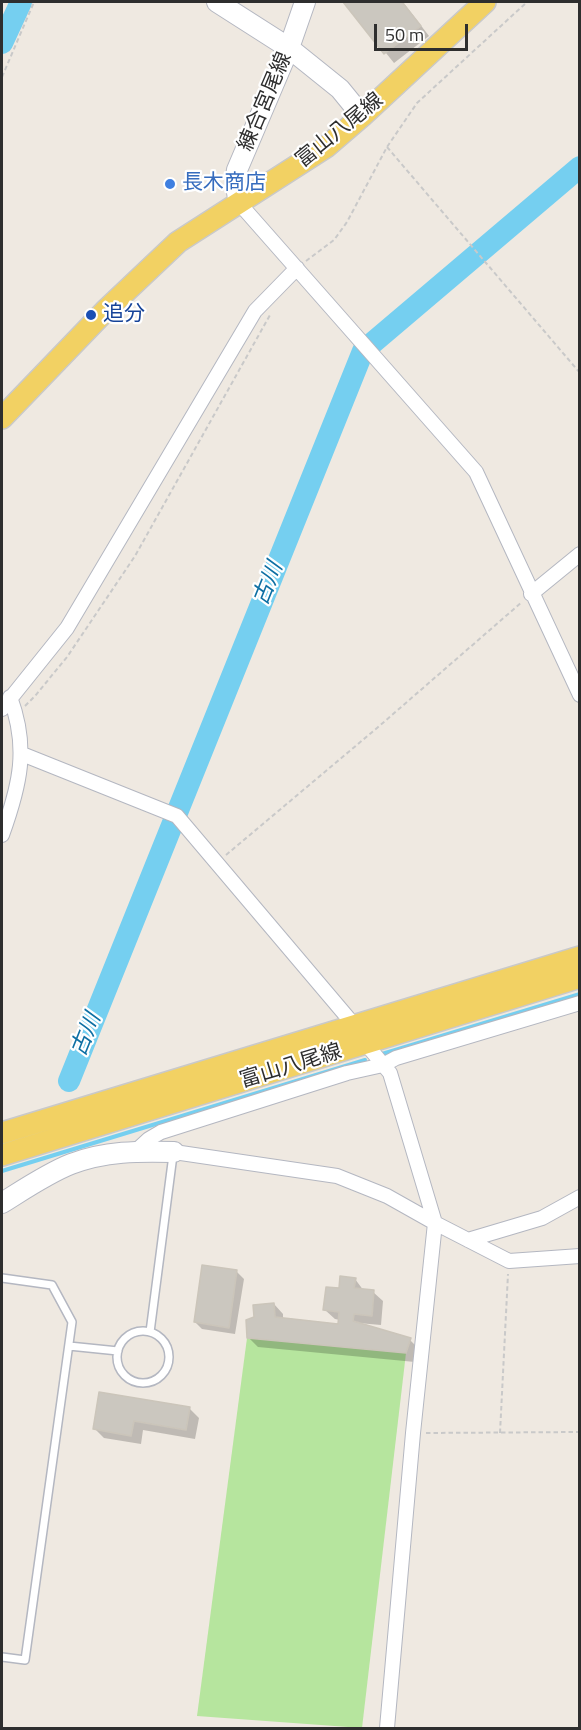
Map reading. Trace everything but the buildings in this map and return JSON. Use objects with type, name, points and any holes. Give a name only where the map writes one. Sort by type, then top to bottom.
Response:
[{"type":"main road","name":"富山八尾線","points":[[2,418],[105,312],[178,242],[326,147],[485,2]]},
{"type":"main road","name":"富山八尾線","points":[[2,1133],[579,957]]},
{"type":"main road","name":"富山八尾線","points":[[2,1155],[366,1044],[579,976]]},
{"type":"street","points":[[217,2],[289,48],[340,89],[362,116]]},
{"type":"street","name":"練合宮尾線","points":[[239,203],[235,182],[237,170],[289,48],[305,2]]},
{"type":"street","points":[[239,203],[476,472],[579,695]]},
{"type":"street","points":[[2,835],[15,801],[22,754],[16,714],[4,706],[67,628],[255,311],[297,268]]},
{"type":"street","points":[[531,594],[579,554]]},
{"type":"street","points":[[22,754],[177,816],[354,1025],[390,1073],[435,1223],[413,1433],[387,1728]]},
{"type":"street","points":[[136,1150],[161,1132],[579,1003]]},
{"type":"street","points":[[2,1203],[70,1164],[104,1154],[136,1150],[174,1152],[338,1176],[387,1196],[509,1261],[579,1256]]},
{"type":"street","points":[[468,1240],[542,1218],[579,1197]]},
{"type":"lane","points":[[150,1332],[174,1152]]},
{"type":"lane","points":[[2,1278],[52,1285],[72,1322],[25,1660],[2,1656]]},
{"type":"lane","points":[[134,1332],[150,1332],[164,1342],[169,1359],[162,1374],[155,1380],[147,1382],[130,1379],[119,1367],[118,1351],[126,1337],[134,1332]]},
{"type":"lane","points":[[69,1346],[118,1351]]},
{"type":"path","points":[[2,77],[34,2]]},
{"type":"path","points":[[297,268],[334,240],[347,222],[387,147],[417,104],[526,2]]},
{"type":"path","points":[[387,147],[579,373]]},
{"type":"path","points":[[16,714],[35,696],[67,657],[135,556],[272,312]]},
{"type":"path","points":[[217,862],[377,728],[531,594]]},
{"type":"path","points":[[500,1433],[509,1261]]},
{"type":"path","points":[[413,1433],[579,1432]]},
{"type":"green space","points":[[247,1338],[406,1353],[362,1728],[197,1716]]},
{"type":"waterway","points":[[2,43],[21,2]]},
{"type":"waterway","name":"古川","points":[[69,1081],[363,351],[580,167]]},
{"type":"waterway","points":[[382,1054],[580,994]]},
{"type":"waterway","points":[[2,1171],[365,1060]]},
{"type":"place","name":"長木商店","points":[[170,184]]},
{"type":"place","name":"追分","points":[[91,315]]}]
